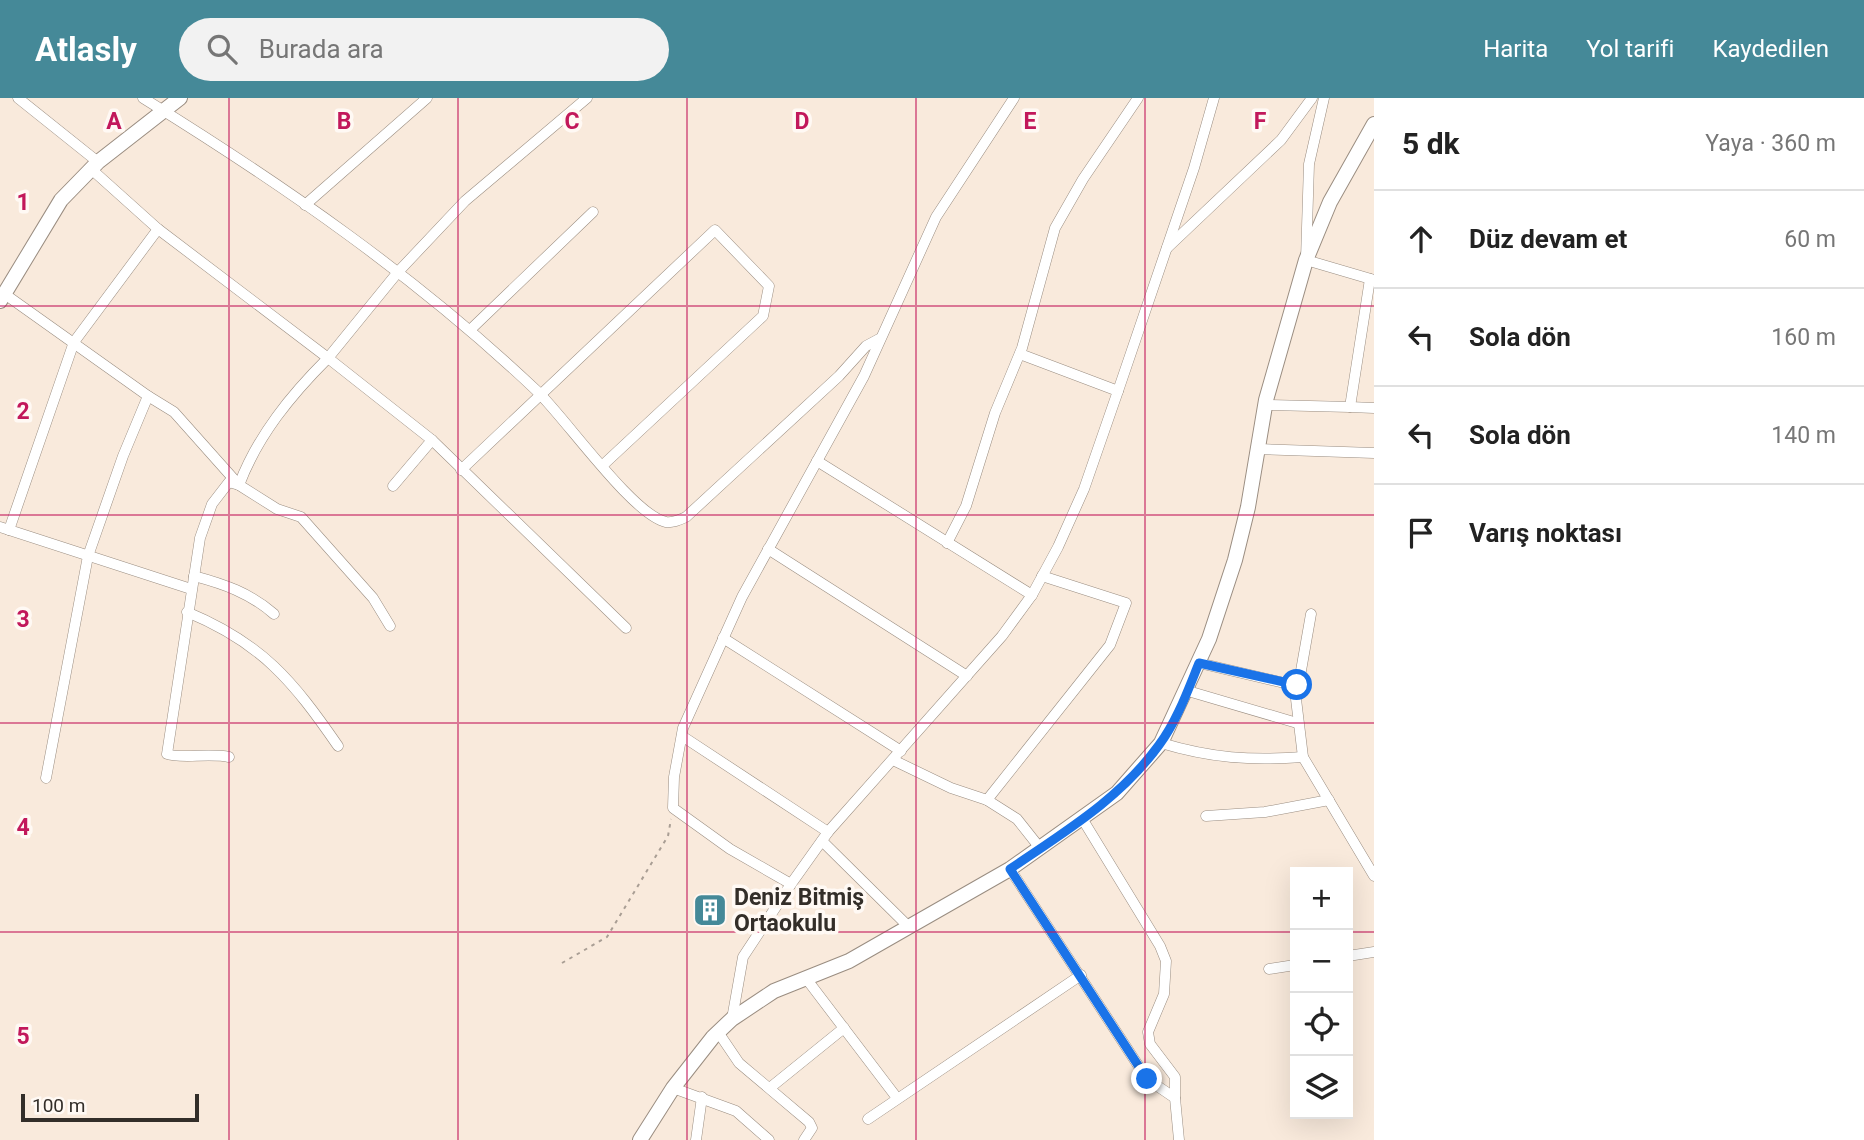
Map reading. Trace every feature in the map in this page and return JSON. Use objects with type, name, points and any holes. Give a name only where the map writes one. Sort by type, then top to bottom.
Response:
[{"type":"street","points":[[18,98],[94,165],[158,229],[432,440],[626,628]]},
{"type":"street","points":[[143,98],[305,205],[398,272],[470,330],[540,394],[642,509],[668,523],[686,517],[829,386],[866,346],[879,340]]},
{"type":"street","points":[[180,98],[94,165],[61,200],[22,261],[3,298],[74,342],[174,412],[239,485]]},
{"type":"street","points":[[305,205],[427,98]]},
{"type":"street","points":[[239,485],[267,430],[289,397],[328,358],[398,272],[465,201],[587,98]]},
{"type":"street","points":[[791,884],[730,849],[673,808],[674,777],[682,736],[692,702],[723,638],[864,376],[936,217],[1014,98]]},
{"type":"street","points":[[947,543],[966,506],[995,413],[1020,354],[1055,228],[1083,179],[1138,98]]},
{"type":"street","points":[[732,1018],[743,957],[791,884],[825,837],[1002,636],[1032,595],[1042,576],[1084,489],[1194,168],[1214,98]]},
{"type":"street","points":[[1164,251],[1281,140],[1312,98]]},
{"type":"street","points":[[1306,260],[1310,164],[1324,98]]},
{"type":"street","points":[[640,1140],[673,1088],[732,1018],[774,991],[849,961],[1010,869],[1083,820],[1124,786],[1161,743],[1188,691],[1235,560],[1265,405],[1306,260],[1330,202],[1372,133]]},
{"type":"street","points":[[470,330],[593,212]]},
{"type":"street","points":[[158,229],[74,342],[5,528],[191,589]]},
{"type":"street","points":[[461,470],[715,230],[769,286],[763,316],[603,465]]},
{"type":"street","points":[[1306,260],[1372,279],[1350,407]]},
{"type":"street","points":[[1020,354],[1118,391]]},
{"type":"street","points":[[46,778],[88,556],[122,456],[148,396]]},
{"type":"street","points":[[1265,405],[1374,408]]},
{"type":"street","points":[[393,486],[432,440]]},
{"type":"street","points":[[1258,449],[1374,453]]},
{"type":"street","points":[[817,461],[1032,595]]},
{"type":"street","points":[[229,757],[202,753],[173,756],[167,754],[200,538],[212,504],[229,482],[239,485],[277,509],[301,517],[373,598],[390,626]]},
{"type":"street","points":[[768,550],[967,676]]},
{"type":"street","points":[[194,576],[231,586],[274,614]]},
{"type":"street","points":[[987,800],[1110,645],[1126,603],[1042,576]]},
{"type":"street","points":[[187,612],[213,623],[272,661],[297,689],[338,746]]},
{"type":"street","points":[[1311,614],[1297,685],[1297,723],[1303,757],[1374,876]]},
{"type":"street","points":[[723,638],[901,751]]},
{"type":"street","points":[[1199,663],[1297,685]]},
{"type":"street","points":[[1188,691],[1297,723]]},
{"type":"street","points":[[682,736],[825,837],[910,928]]},
{"type":"street","points":[[1161,743],[1206,755],[1253,761],[1303,757]]},
{"type":"street","points":[[893,761],[951,788],[987,800],[1017,818],[1040,848]]},
{"type":"street","points":[[1206,816],[1265,812],[1329,800]]},
{"type":"street","points":[[1083,820],[1160,946],[1166,961],[1164,994],[1148,1032],[1150,1044],[1175,1077],[1179,1140]]},
{"type":"street","points":[[1010,869],[1147,1079],[1175,1097]]},
{"type":"street","points":[[1353,955],[1374,952]]},
{"type":"street","points":[[1269,969],[1290,966]]},
{"type":"street","points":[[868,1119],[1081,975]]},
{"type":"street","points":[[805,977],[897,1098]]},
{"type":"street","points":[[771,1087],[844,1028]]},
{"type":"street","points":[[718,1032],[739,1063],[771,1087],[809,1122],[812,1128],[804,1140]]},
{"type":"street","points":[[673,1088],[736,1111],[769,1140]]},
{"type":"street","points":[[696,1140],[702,1097]]},
{"type":"path","points":[[562,963],[607,937],[668,835],[673,808]]},
{"type":"place","name":"Deniz Bitmiş Ortaokulu","points":[[710,910]]},
{"type":"route","points":[[1147,1079],[1010,869],[1083,820],[1138,772],[1161,743],[1199,663],[1297,685]]}]
